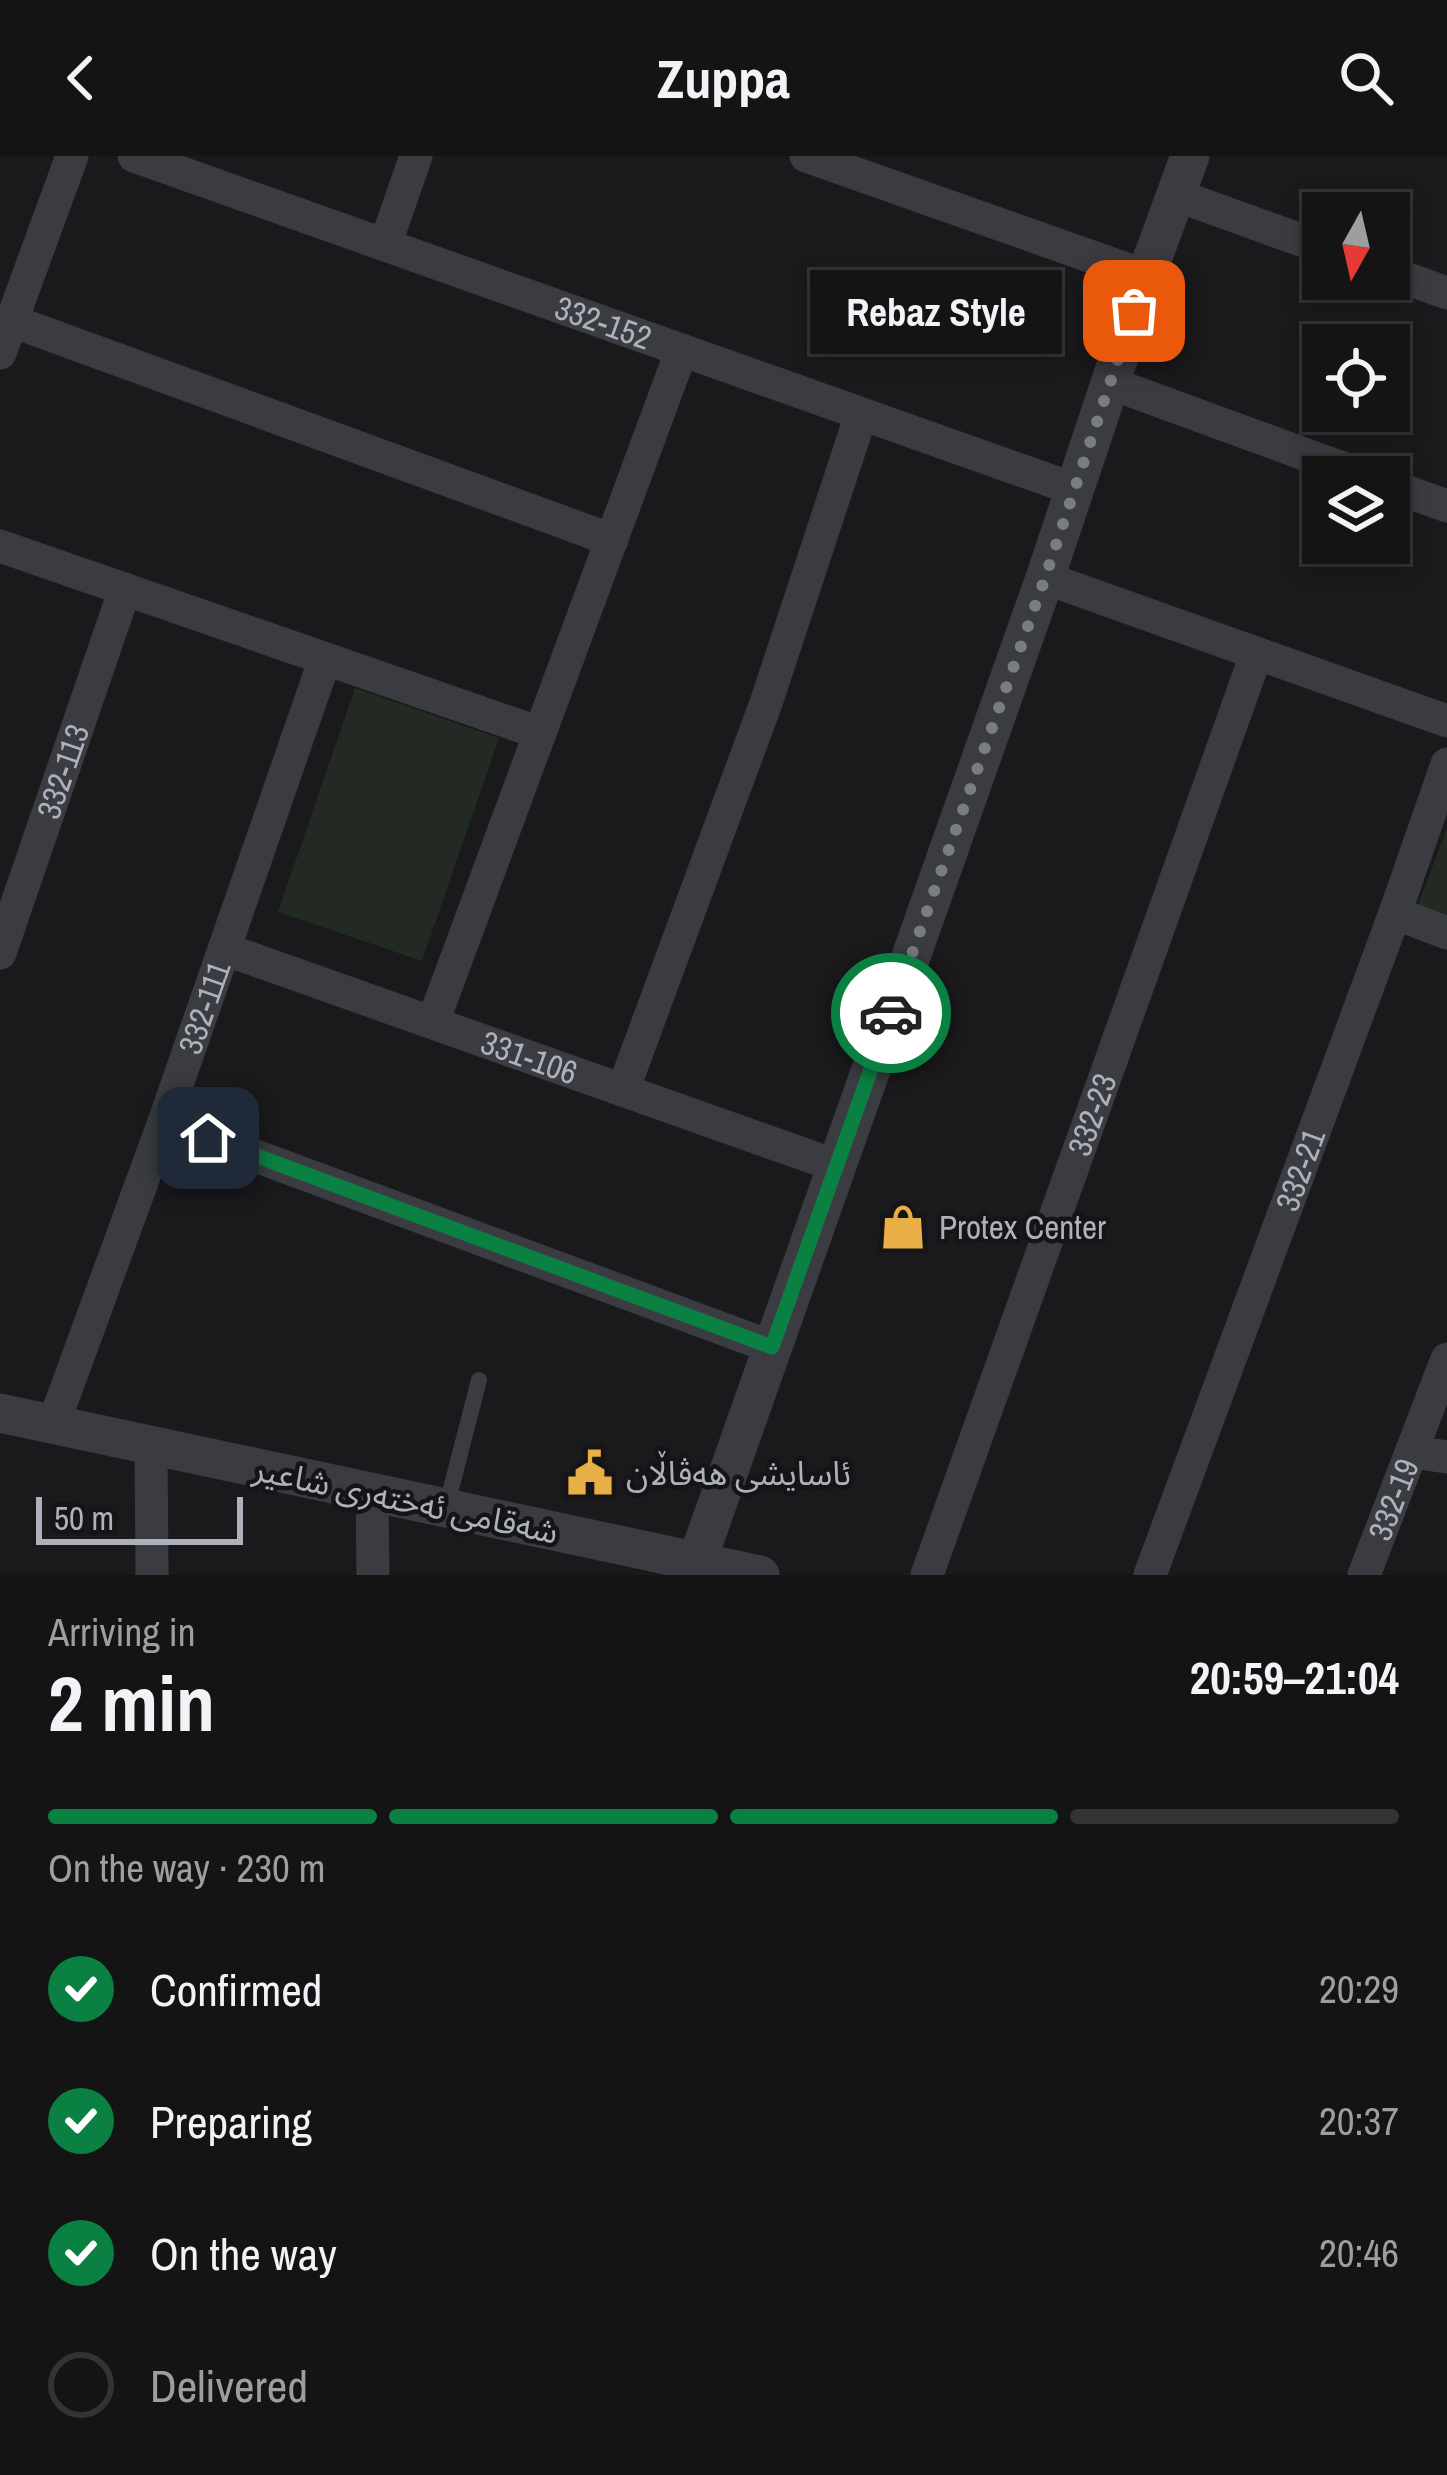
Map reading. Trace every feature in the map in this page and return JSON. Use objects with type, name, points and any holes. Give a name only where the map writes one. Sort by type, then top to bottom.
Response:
[{"type":"street","points":[[71,156],[6,337],[612,539]]},
{"type":"street","name":"332-152","points":[[134,156],[191,166],[386,245],[1074,489]]},
{"type":"street","points":[[386,245],[416,156]]},
{"type":"street","points":[[806,156],[1146,276]]},
{"type":"street","points":[[697,1561],[1190,156]]},
{"type":"street","points":[[1176,195],[1302,240]]},
{"type":"street","points":[[1410,279],[1447,292]]},
{"type":"street","points":[[433,1022],[681,352]]},
{"type":"street","points":[[1110,383],[1310,456]]},
{"type":"street","points":[[623,1090],[766,703],[861,415]]},
{"type":"street","points":[[1410,493],[1447,506]]},
{"type":"street","points":[[0,546],[540,733]]},
{"type":"street","points":[[1045,578],[1447,721]]},
{"type":"street","name":"332-113","points":[[0,953],[125,589]]},
{"type":"street","name":"332-23","points":[[927,1575],[1256,655]]},
{"type":"street","name":"332-111","points":[[53,1424],[325,658]]},
{"type":"street","name":"332-21","points":[[1150,1575],[1447,764]]},
{"type":"street","points":[[1395,913],[1447,933]]},
{"type":"street","name":"331-106","points":[[224,949],[837,1166]]},
{"type":"street","points":[[164,1122],[772,1347]]},
{"type":"street","name":"332-19","points":[[1364,1575],[1447,1359]]},
{"type":"street","name":"شەقامی ئەختەری شاعیر","points":[[0,1413],[760,1575]]},
{"type":"street","points":[[151,1445],[152,1575]]},
{"type":"street","points":[[1411,1452],[1447,1457]]},
{"type":"street","points":[[372,1493],[373,1575]]},
{"type":"lane","points":[[446,1508],[479,1380]]},
{"type":"shaded area","points":[[355,688],[499,738],[422,961],[278,912]]},
{"type":"shaded area","points":[[1447,828],[1447,916],[1418,905]]},
{"type":"way so far","points":[[891,1013],[1134,311]]},
{"type":"place","name":"Rebaz Style","points":[[1134,311]]},
{"type":"place","name":"Protex Center","points":[[903,1227]]},
{"type":"place","name":"ئاسایشی هەڤاڵان","points":[[590,1473]]},
{"type":"route","points":[[208,1138],[772,1347],[891,1013]]}]
